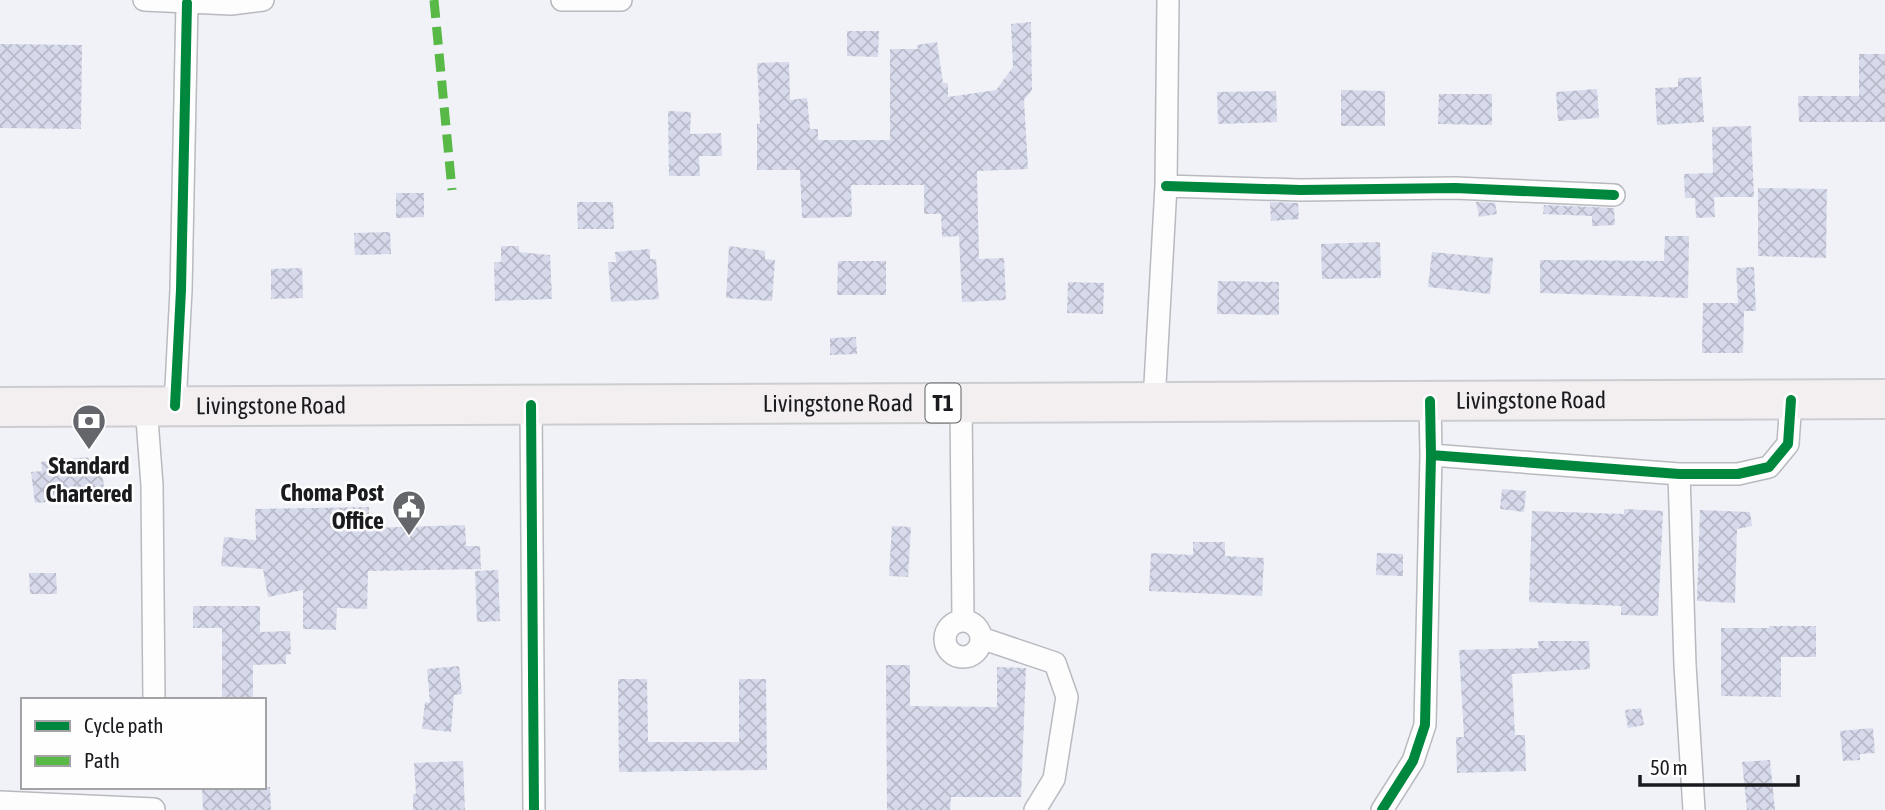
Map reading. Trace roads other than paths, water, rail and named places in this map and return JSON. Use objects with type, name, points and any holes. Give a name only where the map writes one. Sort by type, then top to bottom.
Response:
[{"type":"highway","name":"Livingstone Road","points":[[0,407],[1885,399]]},
{"type":"street","points":[[145,0],[231,4],[263,0]]},
{"type":"street","points":[[562,0],[621,0]]},
{"type":"street","points":[[1154,402],[1166,186],[1168,0]]},
{"type":"street","points":[[153,698],[152,485],[160,406],[181,290],[187,3]]},
{"type":"street","points":[[1166,186],[1300,190],[1455,188],[1614,195]]},
{"type":"street","points":[[1431,455],[1679,474],[1738,474],[1769,467],[1788,444],[1791,400]]},
{"type":"street","points":[[1382,810],[1413,761],[1425,725],[1430,401]]},
{"type":"street","points":[[961,403],[963,620]]},
{"type":"street","points":[[531,405],[534,810]]},
{"type":"street","points":[[1679,474],[1693,810]]},
{"type":"street","points":[[963,620],[975,625],[981,638],[980,648],[973,655],[964,658],[954,656],[947,649],[944,640],[946,630],[953,623],[963,620]]},
{"type":"street","points":[[981,638],[1055,663],[1060,672],[1067,697],[1054,779],[1035,810]]},
{"type":"street","points":[[0,802],[154,802]]},
{"type":"place","name":"Standard Chartered","points":[[89,451]]},
{"type":"place","name":"Choma Post Office","points":[[409,537]]}]
